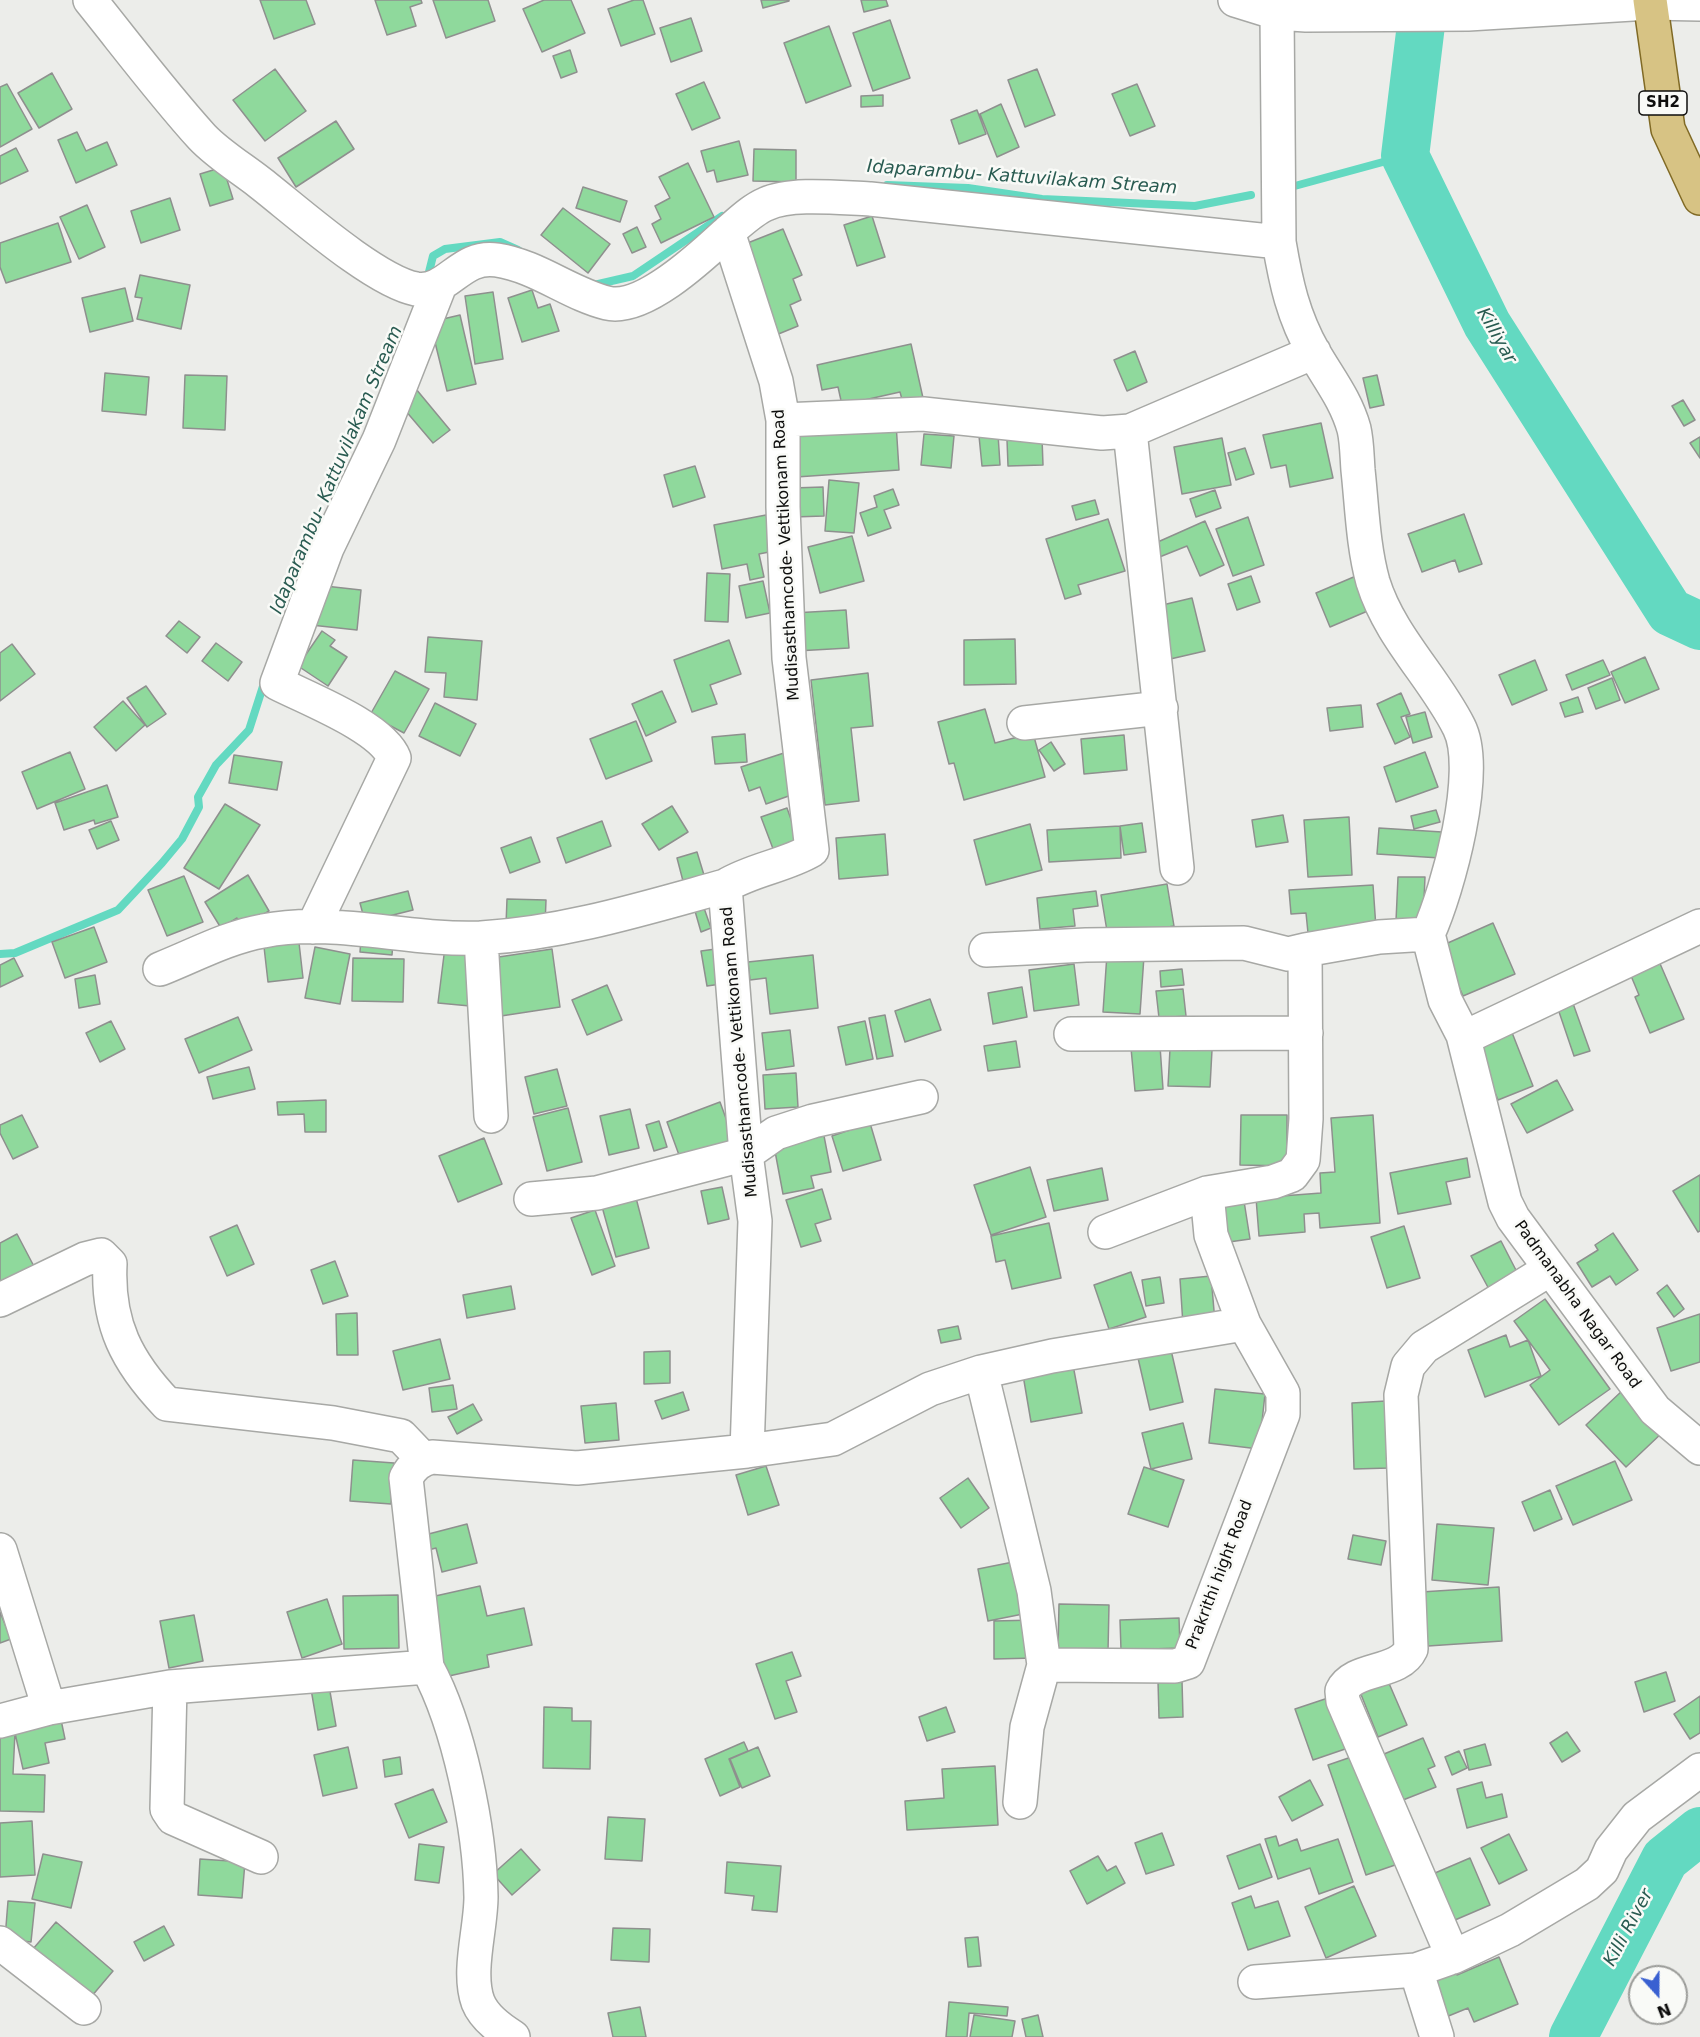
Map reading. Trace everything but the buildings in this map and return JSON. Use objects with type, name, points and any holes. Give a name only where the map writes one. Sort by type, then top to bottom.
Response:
[{"type":"main road","name":"SH2","points":[[1649,1],[1668,129],[1700,198]]},
{"type":"street","points":[[90,0],[204,138],[354,256],[430,287]]},
{"type":"street","points":[[1235,0],[1291,14],[1467,14],[1649,1],[1700,4]]},
{"type":"street","points":[[1291,14],[1337,2],[1358,0]]},
{"type":"street","points":[[986,951],[1086,945],[1244,943],[1288,954],[1379,937],[1428,934],[1437,913],[1457,844],[1467,757],[1460,728],[1391,622],[1374,583],[1364,532],[1355,431],[1343,397],[1314,352],[1289,300],[1279,225],[1291,14]]},
{"type":"street","points":[[313,927],[394,758],[390,748],[376,733],[277,683],[327,548],[379,440],[430,287],[468,263],[482,259],[497,260],[550,278],[605,303],[621,305],[657,290],[768,202],[814,198],[870,199],[1279,225]]},
{"type":"street","name":"Mudisasthamcode- Vettikonam Road","points":[[728,232],[776,381],[783,420],[783,507],[789,658],[812,850],[802,856],[742,876],[725,886],[746,1154],[755,1221],[747,1451]]},
{"type":"street","points":[[783,420],[923,414],[1102,433],[1130,431],[1314,352]]},
{"type":"street","points":[[1130,431],[1177,868]]},
{"type":"street","points":[[1024,723],[1161,708]]},
{"type":"street","points":[[160,969],[261,931],[313,927],[422,937],[481,938],[589,923],[725,886]]},
{"type":"street","points":[[1463,1035],[1472,1034],[1700,926]]},
{"type":"street","name":"Padmanabha Nagar Road","points":[[1428,934],[1445,1000],[1463,1035],[1505,1202],[1512,1218],[1655,1410],[1700,1448]]},
{"type":"street","points":[[481,938],[491,1116]]},
{"type":"street","points":[[1105,1232],[1207,1193],[1273,1182],[1292,1174],[1303,1160],[1306,1119],[1305,950]]},
{"type":"street","points":[[1071,1034],[1306,1033]]},
{"type":"street","points":[[531,1199],[597,1194],[746,1154],[776,1133],[813,1121],[921,1097]]},
{"type":"street","name":"Prakrithi hight Road","points":[[1044,1665],[1175,1666],[1188,1662],[1282,1414],[1283,1393],[1244,1324],[1211,1235],[1207,1193]]},
{"type":"street","points":[[0,1300],[85,1259],[101,1255],[110,1264],[108,1292],[114,1322],[141,1377],[167,1404],[333,1423],[401,1436],[423,1459]]},
{"type":"street","points":[[1453,1957],[1343,1701],[1342,1691],[1349,1681],[1400,1661],[1411,1649],[1401,1395],[1408,1366],[1424,1347],[1550,1269]]},
{"type":"street","points":[[513,2037],[493,2022],[478,2002],[475,1969],[481,1897],[474,1825],[448,1713],[427,1667],[406,1478],[410,1470],[423,1459],[432,1457],[577,1468],[747,1451],[833,1439],[930,1389],[981,1372],[1052,1356],[1244,1324]]},
{"type":"street","points":[[981,1372],[1034,1591],[1044,1665],[1027,1727],[1020,1802]]},
{"type":"street","points":[[0,1550],[49,1708]]},
{"type":"street","points":[[0,1721],[49,1708],[170,1688],[427,1667]]},
{"type":"street","points":[[170,1688],[167,1809],[173,1818],[261,1857]]},
{"type":"street","points":[[1255,1982],[1416,1970],[1453,1957],[1510,1930],[1587,1884],[1602,1870],[1611,1850],[1637,1817],[1700,1770]]},
{"type":"street","points":[[0,1942],[84,2008]]},
{"type":"street","points":[[1416,1970],[1437,2037]]},
{"type":"waterway","name":"Killiyar","points":[[1424,0],[1405,156],[1487,324],[1670,612],[1700,626]]},
{"type":"waterway","name":"Idaparambu- Kattuvilakam Stream","points":[[1291,187],[1405,156]]},
{"type":"waterway","name":"Idaparambu- Kattuvilakam Stream","points":[[887,185],[968,188],[1042,199],[1195,206],[1251,195]]},
{"type":"waterway","name":"Idaparambu- Kattuvilakam Stream","points":[[590,283],[594,285],[633,276],[722,216]]},
{"type":"waterway","name":"Idaparambu- Kattuvilakam Stream","points":[[427,280],[433,256],[445,249],[500,242],[518,250]]},
{"type":"waterway","name":"Idaparambu- Kattuvilakam Stream","points":[[0,954],[15,953],[118,910],[182,839],[199,807],[198,797],[216,765],[249,730],[266,677]]},
{"type":"waterway","name":"Killi River","points":[[1573,2037],[1665,1859],[1700,1831]]}]
